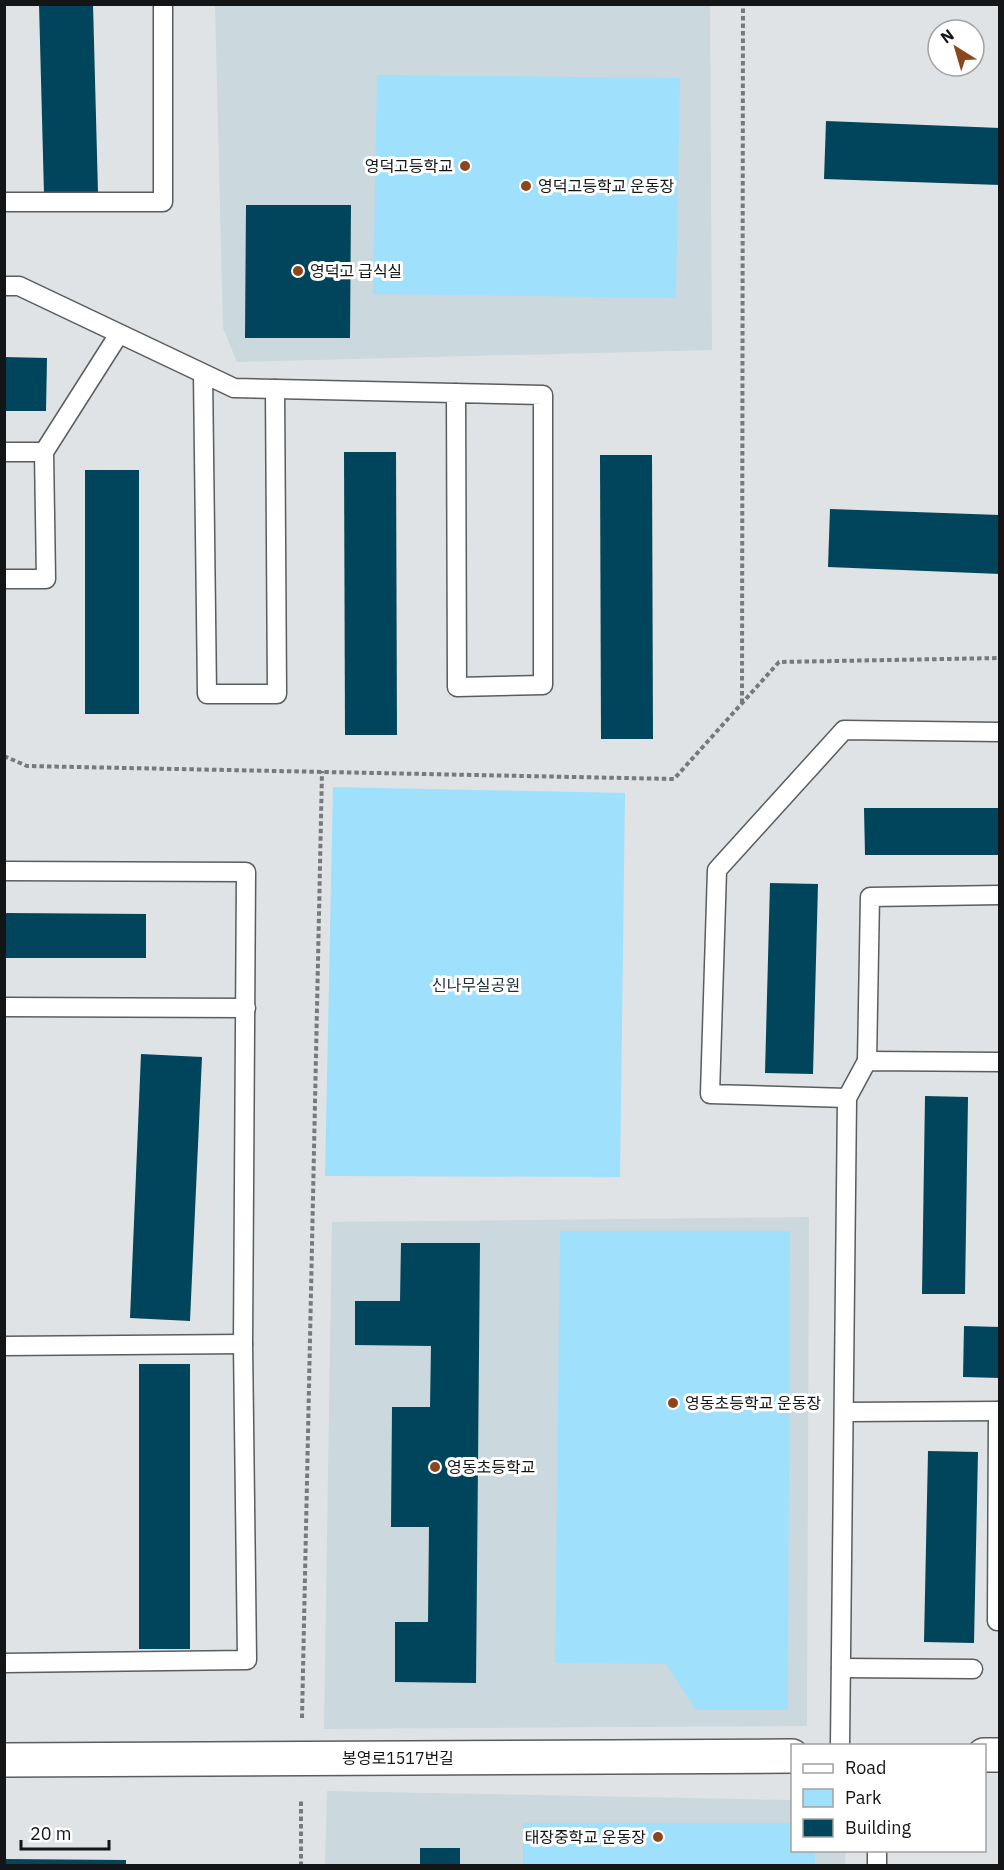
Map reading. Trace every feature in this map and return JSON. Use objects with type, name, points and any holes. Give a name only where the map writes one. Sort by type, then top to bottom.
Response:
[{"type":"street","name":"봉영로1517번길","points":[[4,1760],[791,1756]]},
{"type":"lane","points":[[4,202],[163,202],[163,4]]},
{"type":"lane","points":[[4,286],[20,286],[234,388],[275,389],[456,393],[543,395],[543,685],[457,687],[456,393]]},
{"type":"lane","points":[[4,579],[46,579],[44,452],[119,334]]},
{"type":"lane","points":[[203,374],[207,694],[277,694],[275,389]]},
{"type":"lane","points":[[4,452],[44,452]]},
{"type":"lane","points":[[847,1098],[710,1094],[717,870],[844,730],[999,732]]},
{"type":"lane","points":[[4,871],[246,872],[243,1344],[247,1660],[4,1663]]},
{"type":"lane","points":[[840,1744],[846,1412],[847,1098],[867,1062],[870,897],[999,895]]},
{"type":"lane","points":[[4,1007],[246,1008]]},
{"type":"lane","points":[[867,1062],[999,1062]]},
{"type":"lane","points":[[4,1346],[243,1344]]},
{"type":"lane","points":[[846,1412],[999,1411],[997,1621],[999,1621]]},
{"type":"lane","points":[[841,1668],[973,1669]]},
{"type":"path","points":[[742,703],[743,4]]},
{"type":"path","points":[[4,756],[27,766],[674,779],[779,662],[999,658]]},
{"type":"path","points":[[302,1718],[322,771]]},
{"type":"path","points":[[301,1866],[302,1799]]},
{"type":"shaded area","name":"영덕고등학교","points":[[215,5],[710,5],[712,350],[237,362],[223,328]]},
{"type":"shaded area","points":[[809,1217],[807,1726],[324,1729],[332,1222]]},
{"type":"shaded area","points":[[327,1791],[791,1800],[791,1852],[846,1852],[845,1866],[325,1866]]},
{"type":"green space","name":"영덕고등학교 운동장","points":[[377,75],[680,78],[676,298],[373,294]]},
{"type":"green space","name":"신나무실공원","points":[[333,787],[625,793],[620,1177],[325,1176]]},
{"type":"green space","name":"영동초등학교 운동장","points":[[560,1231],[790,1231],[788,1710],[696,1710],[666,1664],[555,1663]]},
{"type":"green space","name":"태장중학교 운동장","points":[[523,1823],[791,1823],[791,1852],[815,1852],[815,1865],[523,1865]]},
{"type":"building","points":[[39,4],[93,4],[98,193],[44,194]]},
{"type":"building","points":[[826,121],[1000,128],[1000,185],[824,179]]},
{"type":"building","name":"영덕고 급식실","points":[[246,205],[351,205],[350,338],[245,338]]},
{"type":"building","points":[[4,357],[47,358],[46,411],[4,411]]},
{"type":"building","points":[[344,452],[396,452],[397,735],[345,735]]},
{"type":"building","points":[[600,455],[652,455],[653,739],[601,739]]},
{"type":"building","points":[[85,470],[139,470],[139,714],[85,714]]},
{"type":"building","points":[[830,509],[1000,515],[1000,574],[828,567]]},
{"type":"building","points":[[864,808],[1000,808],[1000,855],[865,855]]},
{"type":"building","points":[[770,883],[818,884],[813,1074],[765,1073]]},
{"type":"building","points":[[5,913],[146,914],[146,958],[5,958]]},
{"type":"building","points":[[141,1054],[202,1057],[190,1321],[130,1318]]},
{"type":"building","points":[[925,1096],[968,1097],[965,1294],[922,1294]]},
{"type":"building","name":"영동초등학교","points":[[401,1243],[480,1243],[476,1683],[395,1682],[395,1622],[428,1622],[429,1527],[391,1527],[392,1407],[430,1407],[431,1346],[355,1345],[355,1301],[400,1301]]},
{"type":"building","points":[[964,1326],[1000,1327],[1000,1378],[963,1377]]},
{"type":"building","points":[[139,1364],[190,1364],[190,1649],[139,1649]]},
{"type":"building","points":[[928,1451],[978,1452],[974,1643],[924,1642]]},
{"type":"building","points":[[420,1848],[460,1848],[460,1866],[420,1866]]},
{"type":"building","points":[[4,1859],[126,1860],[126,1866],[4,1866]]},
{"type":"place","name":"영덕고등학교","points":[[465,166]]},
{"type":"place","name":"영덕고등학교 운동장","points":[[526,186]]},
{"type":"place","name":"영덕고 급식실","points":[[298,271]]},
{"type":"place","name":"영동초등학교 운동장","points":[[673,1403]]},
{"type":"place","name":"영동초등학교","points":[[435,1467]]},
{"type":"place","name":"태장중학교 운동장","points":[[658,1837]]}]
